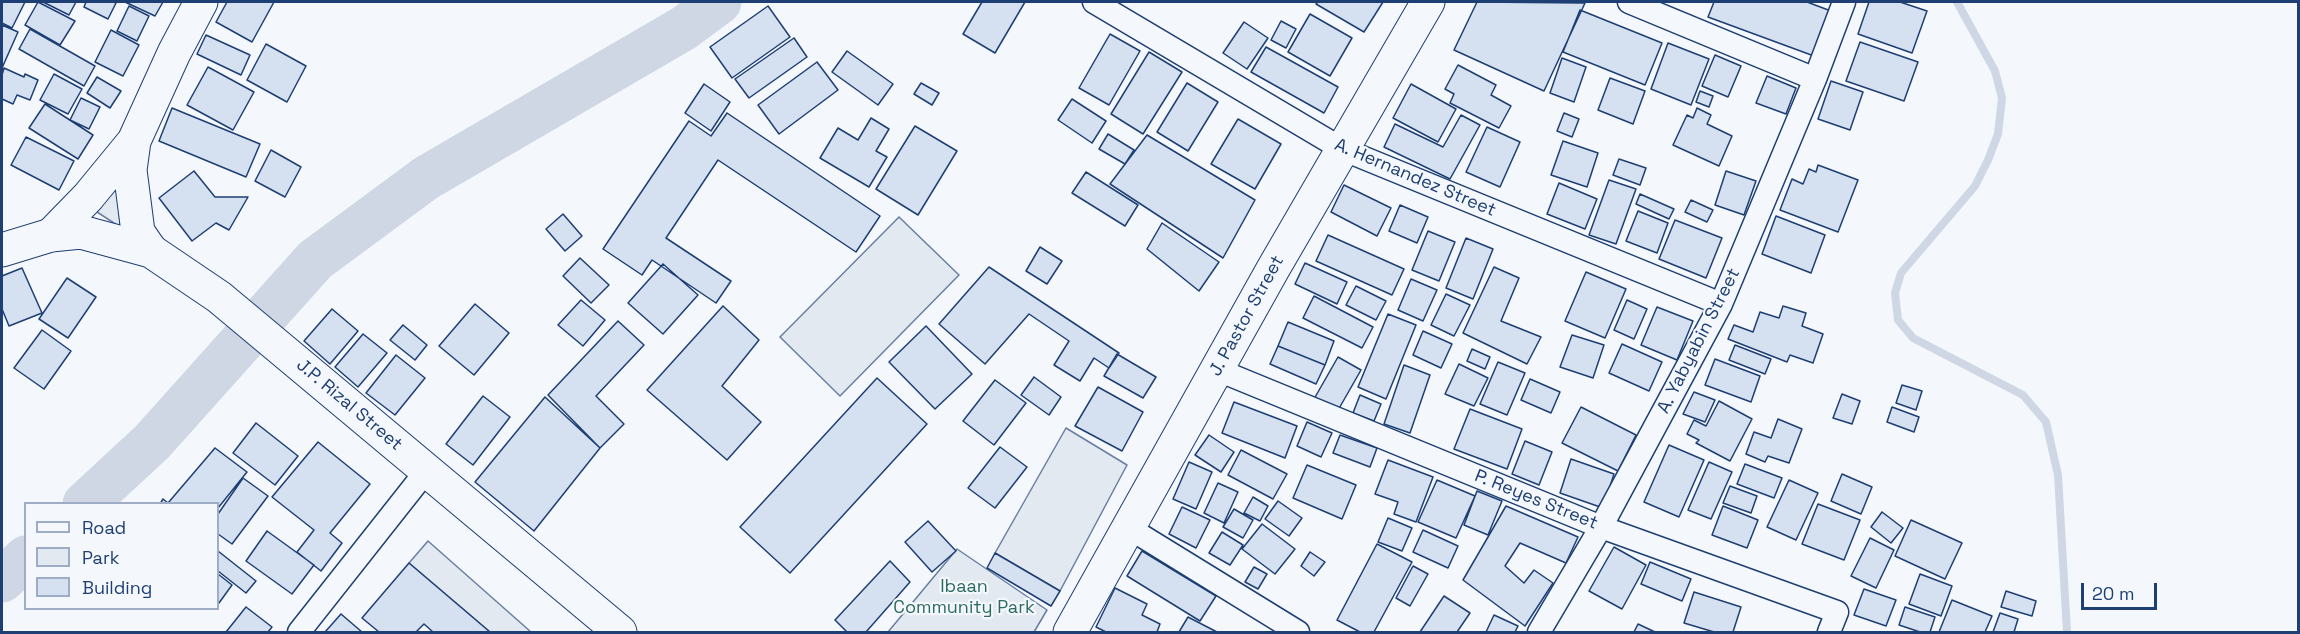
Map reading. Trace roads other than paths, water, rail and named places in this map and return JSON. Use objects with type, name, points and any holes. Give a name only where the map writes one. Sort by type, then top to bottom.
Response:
[{"type":"main road","points":[[51,235],[88,197],[134,141],[174,53],[201,2]]},
{"type":"main road","name":"J. Pastor Street","points":[[1070,633],[1342,149],[1428,2]]},
{"type":"main road","points":[[134,141],[130,170],[138,232],[151,251]]},
{"type":"main road","name":"J.P. Rizal Street","points":[[2,250],[51,235],[81,232],[151,251],[219,297],[427,470],[606,628]]},
{"type":"street","name":"A. Hernandez Street","points":[[1094,2],[1342,149],[1721,304]]},
{"type":"street","points":[[1629,2],[1815,79]]},
{"type":"street","name":"A. Yabyabin Street","points":[[1539,633],[1601,527],[1721,304],[1815,79],[1844,2]]},
{"type":"street","name":"P. Reyes Street","points":[[1218,370],[1601,527],[1838,612],[1829,633]]},
{"type":"street","points":[[299,633],[427,470]]},
{"type":"street","points":[[1129,528],[1298,633]]},
{"type":"waterway","points":[[87,502],[152,442],[315,260],[426,178],[684,28],[719,2]]},
{"type":"waterway","points":[[1957,2],[1995,71],[2002,98],[1998,134],[1975,186],[1901,273],[1895,293],[1898,320],[1913,338],[2023,395],[2046,422],[2058,475],[2067,632]]},
{"type":"waterway","points":[[2,580],[24,560]]},
{"type":"park label","name":"Ibaan Community Park","points":[[964,597]]}]
